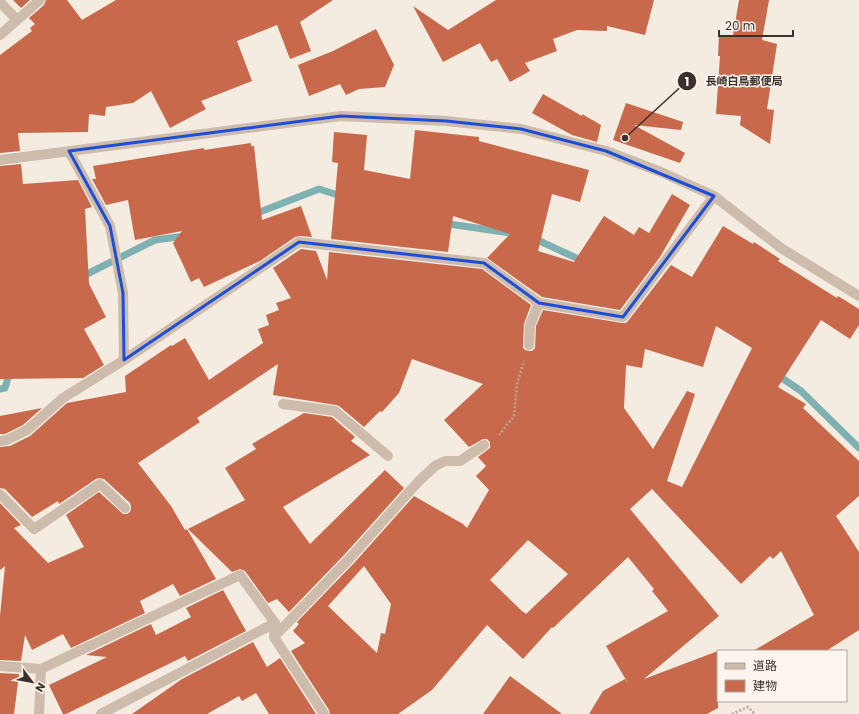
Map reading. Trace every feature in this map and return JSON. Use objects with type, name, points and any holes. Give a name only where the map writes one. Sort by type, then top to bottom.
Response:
[{"type":"street","points":[[0,36],[40,0]]},
{"type":"street","points":[[0,2],[17,20]]},
{"type":"street","points":[[0,160],[341,116],[446,121],[521,129],[606,151],[662,172],[714,196],[781,248],[859,296]]},
{"type":"street","points":[[69,151],[110,226],[123,294],[124,360]]},
{"type":"street","points":[[0,441],[6,440],[27,430],[63,398],[124,360],[299,242],[484,263],[539,303],[623,317],[714,196]]},
{"type":"street","points":[[529,345],[530,325],[539,303]]},
{"type":"street","points":[[283,404],[336,410],[388,456]]},
{"type":"street","points":[[274,638],[350,558],[418,482],[435,466],[445,461],[460,461],[484,445]]},
{"type":"street","points":[[0,494],[34,529],[100,484],[125,508]]},
{"type":"street","points":[[0,666],[42,669],[240,575],[275,622],[274,638],[324,714]]},
{"type":"street","points":[[101,714],[275,622]]},
{"type":"street","points":[[39,714],[42,669]]},
{"type":"path","points":[[484,445],[499,435],[514,416],[517,384],[529,345]]},
{"type":"path","points":[[732,714],[748,707],[755,714]]},
{"type":"highlighted area","points":[[341,116],[446,121],[521,129],[606,151],[714,196],[623,317],[539,303],[484,263],[299,242],[124,360],[123,293],[110,226],[69,151]]},
{"type":"building","points":[[13,0],[30,0],[21,8]]},
{"type":"building","points":[[46,0],[67,0],[82,20],[116,0],[333,0],[300,22],[311,51],[290,59],[277,25],[237,41],[252,81],[201,101],[206,109],[170,128],[151,91],[133,103],[106,107],[105,116],[89,114],[88,132],[18,133],[20,151],[0,153],[0,55],[32,31],[30,28],[35,24],[29,18],[44,5]]},
{"type":"building","points":[[496,0],[654,0],[645,35],[607,26],[607,31],[577,30],[553,39],[557,51],[525,63],[530,71],[510,82],[497,59],[491,62],[480,43],[443,62],[413,6],[448,30]]},
{"type":"building","points":[[739,0],[769,0],[762,40],[777,44],[767,109],[774,110],[770,144],[740,125],[741,116],[716,114],[720,56],[718,56],[719,35],[733,35]]},
{"type":"building","points":[[376,29],[394,65],[385,87],[359,89],[346,95],[340,84],[309,96],[298,65],[333,51]]},
{"type":"building","points":[[543,94],[601,125],[597,142],[572,135],[532,113]]},
{"type":"building","points":[[626,103],[683,122],[681,130],[634,125],[685,153],[680,163],[613,140]]},
{"type":"building","points":[[415,130],[479,137],[479,141],[589,170],[580,202],[552,194],[538,251],[574,262],[604,216],[634,235],[639,227],[649,233],[672,194],[690,205],[660,257],[620,310],[542,297],[487,258],[510,234],[453,216],[448,252],[331,239],[338,163],[332,162],[334,132],[367,135],[364,170],[410,179]]},
{"type":"building","points":[[251,143],[251,146],[254,146],[262,220],[301,206],[312,237],[295,237],[260,261],[204,287],[199,278],[191,282],[173,243],[182,231],[135,240],[128,200],[106,205],[92,179],[96,179],[93,166],[204,148],[204,150]]},
{"type":"building","points":[[21,164],[23,184],[78,180],[92,207],[85,209],[89,284],[106,317],[84,329],[104,365],[83,378],[0,379],[0,166]]},
{"type":"building","points":[[723,226],[753,244],[754,242],[780,259],[778,261],[837,298],[838,296],[859,309],[859,325],[850,339],[821,320],[778,387],[806,404],[803,408],[859,461],[859,496],[836,516],[859,552],[859,630],[828,650],[755,650],[814,615],[781,551],[773,559],[770,556],[741,584],[652,489],[630,509],[719,616],[644,679],[717,651],[718,708],[707,714],[589,714],[603,691],[625,679],[629,685],[606,646],[668,611],[652,591],[654,589],[628,557],[553,628],[552,627],[523,659],[487,625],[432,690],[398,714],[330,714],[329,710],[291,651],[305,643],[293,631],[299,624],[297,622],[355,562],[414,496],[463,524],[467,528],[489,490],[476,476],[486,466],[478,457],[490,448],[490,442],[487,439],[483,439],[469,447],[444,420],[483,384],[412,359],[399,393],[382,412],[380,411],[364,427],[339,406],[273,395],[278,364],[197,418],[200,422],[138,463],[171,506],[185,530],[187,529],[216,579],[180,596],[173,584],[140,601],[145,613],[71,648],[63,634],[32,650],[25,635],[21,661],[0,660],[0,616],[5,566],[0,570],[0,503],[21,525],[14,528],[48,563],[84,547],[66,515],[99,492],[123,514],[130,512],[131,506],[130,503],[104,479],[99,478],[59,504],[58,501],[32,517],[5,489],[0,488],[0,447],[10,446],[30,436],[67,403],[126,392],[125,376],[171,345],[172,346],[185,338],[209,380],[263,343],[258,329],[269,325],[266,315],[279,310],[276,303],[291,298],[273,268],[301,249],[316,251],[327,280],[329,252],[482,269],[531,305],[524,324],[523,345],[525,350],[529,351],[532,351],[535,348],[536,326],[543,310],[626,323],[671,265],[692,277]],"holes":[[[716,326],[752,348],[682,487],[667,481],[695,394],[687,391],[653,449],[624,408],[626,365],[642,368],[645,349],[703,367]],[[528,540],[568,574],[526,614],[490,580]],[[364,566],[391,604],[385,634],[381,633],[377,653],[328,606]]]},
{"type":"building","points":[[42,408],[23,425],[5,434],[0,434],[0,416]]},
{"type":"building","points":[[304,413],[332,417],[355,437],[351,441],[370,455],[283,507],[310,544],[385,470],[404,488],[345,554],[289,612],[277,599],[268,603],[245,571],[240,569],[232,572],[188,529],[245,500],[225,468],[256,449],[252,444]]},
{"type":"building","points":[[223,590],[246,631],[188,661],[185,656],[66,714],[63,714],[49,685],[107,657],[86,655],[151,624],[156,635],[191,617],[186,608]]},
{"type":"building","points":[[253,642],[267,667],[280,658],[316,714],[269,714],[256,693],[242,701],[239,696],[207,714],[132,714],[182,679]]},
{"type":"building","points":[[0,673],[19,674],[14,714],[0,714]]},
{"type":"building","points":[[510,676],[562,714],[483,714]]},
{"type":"waterway","points":[[252,215],[319,189],[344,197]]},
{"type":"waterway","points":[[442,223],[511,233]]},
{"type":"waterway","points":[[81,277],[155,240],[185,236]]},
{"type":"waterway","points":[[533,238],[585,262]]},
{"type":"waterway","points":[[0,389],[5,388],[10,371]]},
{"type":"waterway","points":[[776,374],[801,391],[859,448]]},
{"type":"place","name":"長崎白鳥郵便局","points":[[625,138]]}]
